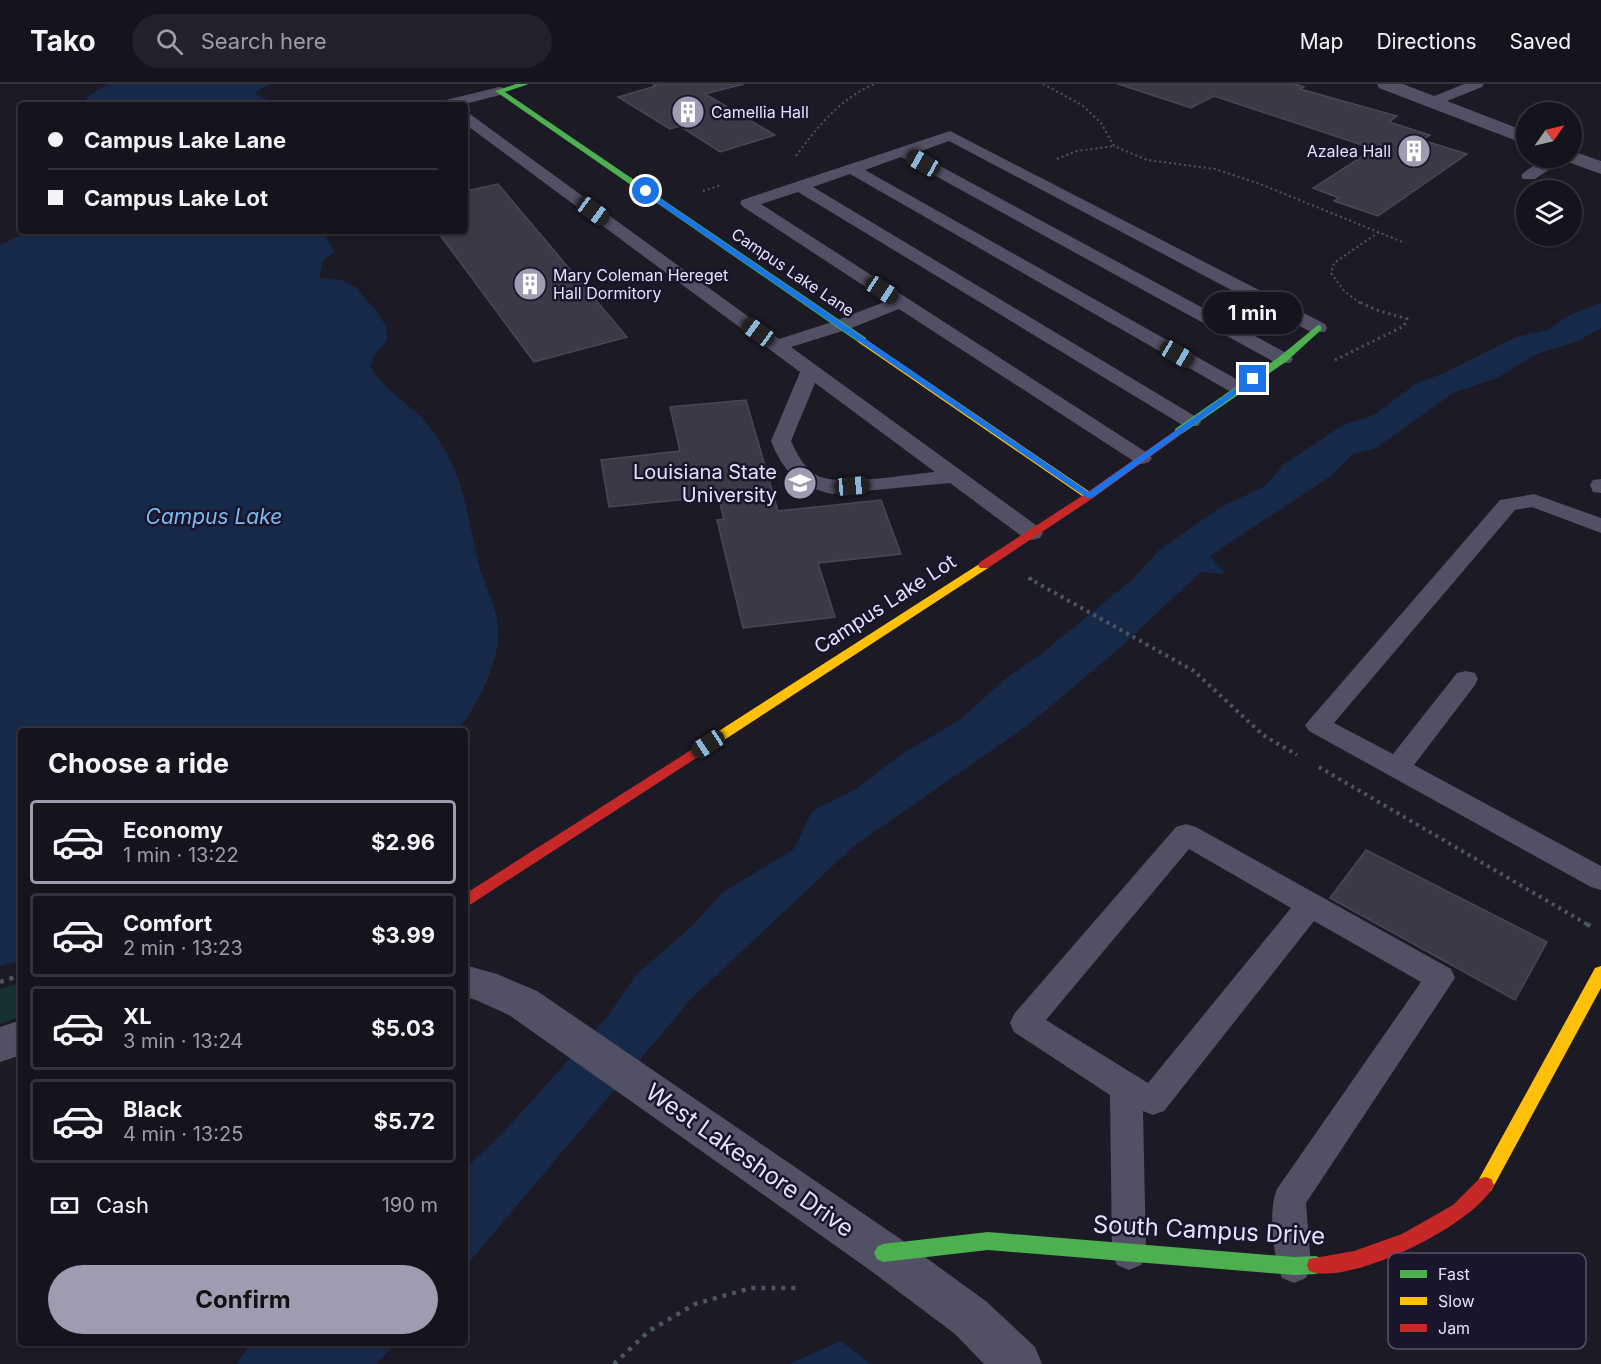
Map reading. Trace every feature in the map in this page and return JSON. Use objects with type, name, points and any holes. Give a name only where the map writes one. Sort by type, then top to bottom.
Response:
[{"type":"street","points":[[499,91],[525,84]]},
{"type":"street","points":[[1386,84],[1516,135]]},
{"type":"street","name":"Campus Lake Lane","points":[[499,91],[1089,496]]},
{"type":"street","points":[[1582,161],[1601,168]]},
{"type":"street","name":"Campus Lake Lot","points":[[468,900],[1089,496],[1238,388],[1283,359],[1318,328]]},
{"type":"street","name":"South Campus Drive","points":[[883,1252],[988,1241],[1294,1266],[1332,1264],[1372,1256],[1421,1234],[1460,1210],[1489,1181],[1510,1146],[1601,973]]},
{"type":"street","name":"West Lakeshore Drive","points":[[468,982],[483,985],[523,1003],[722,1140],[883,1252],[971,1318],[1018,1364]]},
{"type":"street","points":[[0,1045],[18,1038]]},
{"type":"lane","points":[[1432,102],[1477,84]]},
{"type":"lane","points":[[455,102],[499,91]]},
{"type":"lane","points":[[468,119],[1032,533]]},
{"type":"lane","points":[[1142,458],[748,203],[950,136],[1318,328]]},
{"type":"lane","points":[[903,152],[1283,359]]},
{"type":"lane","points":[[1529,176],[1539,168]]},
{"type":"lane","points":[[852,169],[1238,388]]},
{"type":"lane","points":[[800,186],[1191,422]]},
{"type":"lane","points":[[776,346],[842,325],[901,302]]},
{"type":"lane","points":[[810,371],[782,441],[789,460],[809,480],[832,488],[954,476]]},
{"type":"lane","points":[[1601,526],[1534,500],[1508,506],[1318,725],[1601,879]]},
{"type":"lane","points":[[1397,768],[1466,679]]},
{"type":"lane","points":[[1294,1266],[1289,1200],[1440,978],[1311,904],[1186,834],[1025,1023],[1126,1088],[1153,1101],[1311,904]]},
{"type":"lane","points":[[1126,1088],[1129,1252]]},
{"type":"path","points":[[791,163],[834,110],[862,88],[874,84]]},
{"type":"path","points":[[1043,84],[1082,105],[1101,123],[1114,146]]},
{"type":"path","points":[[1019,172],[1077,151],[1114,146],[1147,160],[1215,169],[1260,184],[1405,243]]},
{"type":"path","points":[[664,204],[728,183]]},
{"type":"path","points":[[1369,344],[1398,331],[1407,319],[1388,315],[1358,301],[1341,289],[1331,273],[1334,263],[1379,232]]},
{"type":"path","points":[[1030,579],[1194,670]]},
{"type":"path","points":[[0,982],[18,976]]},
{"type":"path","points":[[614,1364],[649,1331],[695,1304],[751,1288],[796,1288]]},
{"type":"green space","points":[[18,984],[18,1017],[0,1024],[0,989]]},
{"type":"water","points":[[108,84],[270,84],[254,93],[268,100],[281,102],[86,102],[87,97]]},
{"type":"water","name":"Campus Lake","points":[[23,234],[325,234],[334,252],[323,260],[319,278],[341,280],[355,287],[375,309],[386,326],[387,341],[376,353],[370,366],[386,386],[427,424],[451,461],[457,475],[480,569],[495,611],[498,639],[489,675],[460,728],[18,728],[18,961],[0,966],[0,245]]},
{"type":"water","points":[[1601,303],[1601,328],[1578,341],[1537,354],[1497,378],[1453,393],[1376,448],[1353,454],[1332,475],[1210,556],[1225,574],[1201,572],[1125,643],[1031,723],[854,846],[692,998],[468,1263],[468,1166],[502,1134],[608,1016],[636,975],[692,926],[722,893],[794,849],[812,811],[856,789],[900,755],[958,721],[1008,677],[1041,654],[1133,579],[1158,551],[1221,507],[1265,486],[1283,465],[1343,425],[1374,415],[1417,383],[1444,373],[1516,337],[1548,330],[1568,316]]},
{"type":"water","points":[[841,1341],[871,1364],[789,1364]]},
{"type":"water","points":[[249,1346],[393,1346],[376,1364],[237,1364]]},
{"type":"building","name":"Camellia Hall","points":[[652,84],[744,84],[705,94],[775,135],[720,152],[680,126],[670,129],[618,97],[656,86]]},
{"type":"building","name":"Azalea Hall","points":[[1118,84],[1295,84],[1304,87],[1300,89],[1397,116],[1389,122],[1430,135],[1422,140],[1467,154],[1378,216],[1334,201],[1339,198],[1313,188],[1374,149],[1214,96],[1191,108]]},
{"type":"building","name":"Mary Coleman Hereget Hall Dormitory","points":[[498,184],[627,337],[534,362],[439,234],[468,234],[468,190]]},
{"type":"building","points":[[746,400],[778,511],[881,500],[901,554],[818,563],[835,617],[743,628],[717,520],[724,519],[718,496],[609,507],[601,460],[680,451],[670,407]]},
{"type":"building","points":[[1366,850],[1547,942],[1515,1000],[1330,898]]},
{"type":"traffic: fast","points":[[525,84],[499,91],[862,340]]},
{"type":"traffic: fast","points":[[1179,431],[1283,359],[1318,328]]},
{"type":"traffic: fast","points":[[883,1253],[988,1241],[1294,1266],[1316,1265]]},
{"type":"traffic: slow","points":[[862,340],[1089,496]]},
{"type":"traffic: slow","points":[[713,741],[984,565]]},
{"type":"traffic: slow","points":[[1485,1185],[1601,973]]},
{"type":"traffic: jam","points":[[984,565],[1089,496],[1179,431]]},
{"type":"traffic: jam","points":[[468,900],[713,741]]},
{"type":"traffic: jam","points":[[1316,1265],[1373,1255],[1426,1232],[1459,1211],[1485,1185]]},
{"type":"place","name":"Camellia Hall","points":[[688,112]]},
{"type":"place","name":"Azalea Hall","points":[[1414,151]]},
{"type":"place","name":"Mary Coleman Hereget Hall Dormitory","points":[[530,284]]},
{"type":"place","name":"Louisiana State University","points":[[800,483]]},
{"type":"route","points":[[646,191],[1089,496],[1253,379]]}]
